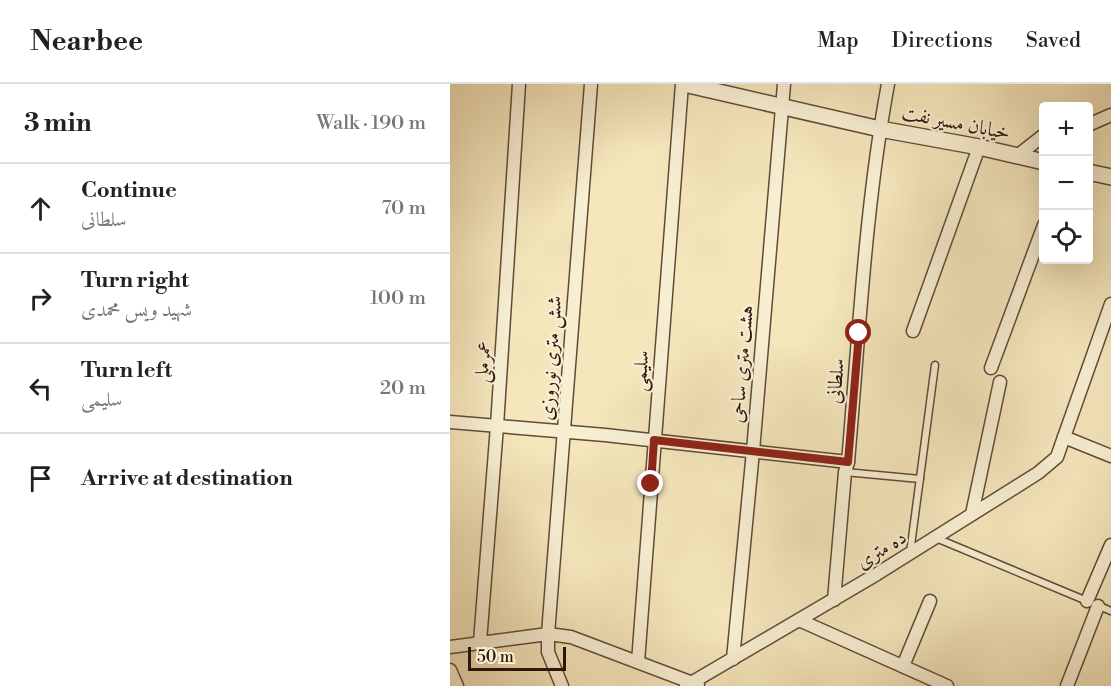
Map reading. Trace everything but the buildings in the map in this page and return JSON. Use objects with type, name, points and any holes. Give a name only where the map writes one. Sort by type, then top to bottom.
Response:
[{"type":"street","name":"عمرملی","points":[[480,642],[497,426],[519,84]]},
{"type":"street","name":"شش متری نوروزی","points":[[562,686],[548,652],[548,634],[591,84]]},
{"type":"street","name":"خیابان مسیر نفت","points":[[683,84],[880,129],[979,147],[1039,161]]},
{"type":"street","name":"سلیمی","points":[[638,662],[683,84]]},
{"type":"street","name":"هشت متری ساحی","points":[[733,660],[784,84]]},
{"type":"street","name":"سلطانی","points":[[834,600],[862,290],[880,129],[888,84]]},
{"type":"street","points":[[1093,123],[1111,115]]},
{"type":"street","points":[[1017,156],[1039,139]]},
{"type":"street","points":[[913,331],[979,147]]},
{"type":"street","points":[[1093,173],[1111,177]]},
{"type":"street","points":[[991,368],[1039,238]]},
{"type":"street","name":"ده متری","points":[[693,685],[910,554],[1038,472],[1057,457],[1069,440],[1111,304]]},
{"type":"street","points":[[972,514],[1000,382]]},
{"type":"street","points":[[450,422],[753,451],[847,467]]},
{"type":"street","points":[[1069,440],[1111,456]]},
{"type":"street","points":[[1066,686],[1111,545]]},
{"type":"street","points":[[903,666],[930,601]]},
{"type":"street","points":[[799,621],[947,686]]},
{"type":"street","points":[[450,647],[548,634],[571,637],[693,685]]},
{"type":"street","points":[[450,670],[457,686]]},
{"type":"lane","points":[[910,554],[935,365]]},
{"type":"lane","points":[[847,467],[920,479]]},
{"type":"lane","points":[[936,537],[1111,611]]},
{"type":"route","points":[[651,484],[654,440],[848,462],[859,333]]}]
